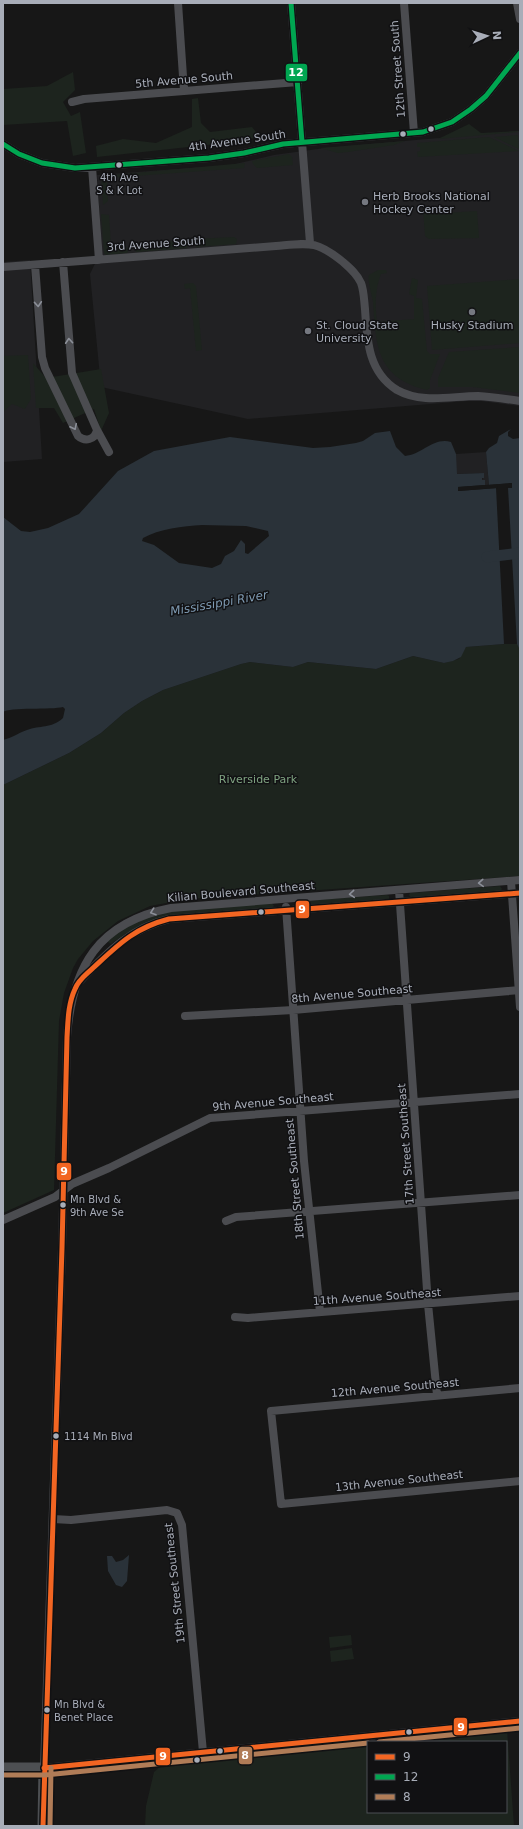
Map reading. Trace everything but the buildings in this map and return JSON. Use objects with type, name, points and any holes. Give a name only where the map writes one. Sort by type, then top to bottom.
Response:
[{"type":"main road","points":[[3,1768],[44,1768],[42,1826]]},
{"type":"street","points":[[178,3],[184,91]]},
{"type":"street","points":[[291,3],[310,244],[317,245],[330,251],[350,268],[360,282],[364,297],[368,348],[374,364],[383,378],[401,392],[416,397],[479,396],[520,401]]},
{"type":"street","name":"12th Street South","points":[[404,3],[414,133]]},
{"type":"street","points":[[518,3],[520,19]]},
{"type":"street","name":"4th Avenue South","points":[[3,144],[19,154],[42,163],[60,167],[92,166],[228,155],[283,144],[414,133],[438,128],[465,114],[486,96],[520,53]]},
{"type":"street","name":"5th Avenue South","points":[[72,102],[84,99],[298,82]]},
{"type":"street","points":[[92,166],[99,260]]},
{"type":"street","name":"3rd Avenue South","points":[[3,267],[310,244]]},
{"type":"street","points":[[63,262],[72,373],[97,430],[109,452]]},
{"type":"street","points":[[35,265],[42,357],[45,368],[78,436],[81,438],[90,439],[94,436],[97,430]]},
{"type":"street","name":"Kilian Boulevard Southeast","points":[[78,983],[86,960],[99,943],[114,931],[146,914],[158,910],[186,906],[286,900],[520,880]]},
{"type":"street","points":[[511,881],[516,893],[520,1007]]},
{"type":"street","name":"17th Street Southeast","points":[[398,890],[422,1202],[428,1304],[437,1396]]},
{"type":"street","name":"Kilian Boulevard Southeast","points":[[78,983],[116,944],[129,934],[156,922],[182,917],[286,911],[516,893]]},
{"type":"street","name":"18th Street Southeast","points":[[286,900],[308,1212],[320,1312]]},
{"type":"street","points":[[78,983],[70,1007],[67,1037],[44,1768],[520,1721]]},
{"type":"street","name":"8th Avenue Southeast","points":[[185,1016],[293,1010],[519,990]]},
{"type":"street","name":"9th Avenue Southeast","points":[[3,1220],[55,1197],[63,1190],[204,1120],[221,1116],[520,1094]]},
{"type":"street","points":[[226,1221],[236,1217],[520,1195]]},
{"type":"street","name":"11th Avenue Southeast","points":[[235,1317],[248,1318],[520,1296]]},
{"type":"street","name":"12th Avenue Southeast","points":[[281,1504],[272,1411],[520,1388]]},
{"type":"street","name":"13th Avenue Southeast","points":[[281,1504],[520,1481]]},
{"type":"street","name":"19th Street Southeast","points":[[53,1519],[71,1520],[167,1510],[178,1513],[182,1525],[204,1752]]},
{"type":"shaded area","name":"St. Cloud State University","points":[[520,131],[520,406],[481,401],[467,401],[248,419],[101,387],[90,274],[102,249],[97,175],[231,165],[274,155],[325,148]]},
{"type":"shaded area","points":[[30,260],[42,459],[3,462],[3,262]]},
{"type":"shaded area","points":[[486,452],[489,485],[485,485],[485,480],[482,480],[484,473],[456,474],[456,454]]},
{"type":"green space","points":[[73,72],[75,90],[63,102],[71,116],[80,112],[86,153],[73,156],[67,121],[3,125],[3,89],[47,86]]},
{"type":"green space","points":[[198,98],[201,123],[210,132],[252,127],[260,137],[234,142],[97,157],[96,146],[123,139],[156,143],[192,127],[192,99]]},
{"type":"green space","points":[[469,124],[481,133],[518,132],[438,139]]},
{"type":"green space","points":[[518,135],[519,149],[494,137]]},
{"type":"green space","points":[[489,137],[519,151],[418,157],[417,152],[420,151],[420,147],[417,147],[417,143]]},
{"type":"green space","points":[[405,141],[394,145],[338,153],[320,148]]},
{"type":"green space","points":[[289,154],[292,157],[293,165],[257,168],[252,161]]},
{"type":"green space","points":[[245,163],[244,168],[107,178],[108,201],[103,205],[101,176]]},
{"type":"green space","points":[[423,208],[427,211],[445,210],[446,213],[477,211],[479,238],[429,239],[425,236]]},
{"type":"green space","points":[[101,214],[109,215],[111,246],[126,246],[128,251],[127,253],[106,255],[104,253]]},
{"type":"green space","points":[[234,237],[237,239],[236,244],[196,247],[194,243],[195,239]]},
{"type":"green space","points":[[184,240],[188,243],[187,248],[135,251],[137,244]]},
{"type":"green space","points":[[378,270],[386,270],[387,273],[381,274],[378,286],[376,304],[377,322],[414,319],[414,296],[409,294],[412,278],[418,280],[416,298],[422,299],[427,351],[430,354],[440,354],[430,380],[430,388],[427,390],[410,385],[398,378],[389,369],[382,358],[378,346],[369,280],[369,275]]},
{"type":"green space","name":"Husky Stadium","points":[[520,279],[520,343],[432,350],[427,286]]},
{"type":"green space","points":[[193,283],[196,286],[202,350],[196,351],[190,288],[185,289],[184,284]]},
{"type":"green space","points":[[519,347],[520,393],[473,387],[438,387],[438,378],[449,352]]},
{"type":"green space","points":[[28,355],[31,399],[25,409],[12,404],[3,412],[3,356]]},
{"type":"green space","points":[[33,363],[46,378],[101,369],[109,413],[101,431],[94,409],[63,423],[54,408],[36,408]]},
{"type":"green space","name":"Riverside Park","points":[[518,644],[520,650],[520,876],[188,899],[150,906],[118,921],[93,941],[78,959],[64,993],[59,1021],[54,1190],[3,1213],[3,785],[69,753],[101,733],[124,713],[163,690],[241,664],[250,662],[293,667],[308,662],[376,669],[413,656],[444,663],[459,659],[466,647]]},
{"type":"green space","points":[[500,886],[502,889],[500,891],[411,898],[409,895],[410,893]]},
{"type":"green space","points":[[389,896],[389,899],[298,906],[296,904],[298,901]]},
{"type":"green space","points":[[272,903],[274,906],[272,908],[209,912],[167,919],[147,924],[128,933],[111,944],[107,940],[137,921],[162,913],[193,908]]},
{"type":"green space","points":[[351,1635],[352,1645],[330,1648],[329,1637]]},
{"type":"green space","points":[[352,1648],[354,1659],[331,1662],[330,1651]]},
{"type":"green space","points":[[507,1729],[514,1826],[145,1826],[146,1806],[154,1772],[162,1765],[367,1744],[367,1813],[507,1813],[507,1741],[395,1741]]},
{"type":"water","points":[[511,429],[508,432],[508,436],[513,439],[520,438],[520,650],[517,644],[508,488],[512,488],[512,483],[489,485],[486,452],[497,443],[499,436]]},
{"type":"water","points":[[390,431],[396,447],[405,456],[417,453],[439,442],[451,442],[456,454],[457,474],[484,473],[484,478],[482,478],[482,480],[485,480],[485,485],[458,487],[458,491],[496,488],[504,644],[466,647],[461,657],[444,663],[413,656],[376,669],[308,662],[293,667],[250,662],[241,664],[163,690],[124,713],[101,733],[69,753],[3,785],[3,740],[32,728],[54,724],[63,718],[65,709],[63,707],[7,710],[3,712],[3,517],[21,531],[30,532],[48,528],[79,514],[118,471],[154,451],[230,437],[313,448],[330,447],[363,441],[375,433]],"holes":[[[202,525],[246,526],[268,531],[269,536],[248,554],[245,553],[245,544],[241,540],[234,551],[225,556],[221,564],[212,568],[179,563],[154,545],[142,541],[143,538],[156,532],[179,527]]]},
{"type":"water","points":[[129,1555],[127,1581],[122,1587],[116,1585],[108,1571],[107,1556],[112,1556],[116,1562],[123,1560]]},
{"type":"pier","points":[[512,483],[512,488],[506,488],[510,486],[497,486],[498,488],[458,491],[458,487]]},
{"type":"waterway","name":"Mississippi River","points":[[487,557],[520,553]]},
{"type":"transit line","name":"12","points":[[291,3],[302,142]]},
{"type":"transit line","name":"12","points":[[3,144],[19,154],[42,163],[75,168],[209,158],[244,153],[283,144],[423,132],[452,122],[471,109],[486,96],[520,53]]},
{"type":"transit line","name":"9","points":[[43,1826],[62,1248],[67,1037],[70,1007],[77,986],[85,975],[127,938],[146,927],[169,919],[520,893]]},
{"type":"transit line","name":"9","points":[[44,1768],[520,1721]]},
{"type":"transit line","name":"8","points":[[389,1741],[520,1728]]},
{"type":"transit line","name":"8","points":[[3,1775],[45,1775],[367,1743]]},
{"type":"transit line","name":"8","points":[[50,1826],[51,1768]]},
{"type":"place","name":"4th Ave S & K Lot","points":[[119,165]]},
{"type":"place","name":"Herb Brooks National Hockey Center","points":[[365,202]]},
{"type":"place","name":"Husky Stadium","points":[[472,312]]},
{"type":"place","name":"St. Cloud State University","points":[[308,331]]},
{"type":"place","name":"Mn Blvd & 9th Ave Se","points":[[63,1205]]},
{"type":"place","name":"1114 Mn Blvd","points":[[56,1436]]},
{"type":"place","name":"Mn Blvd & Benet Place","points":[[47,1710]]}]
